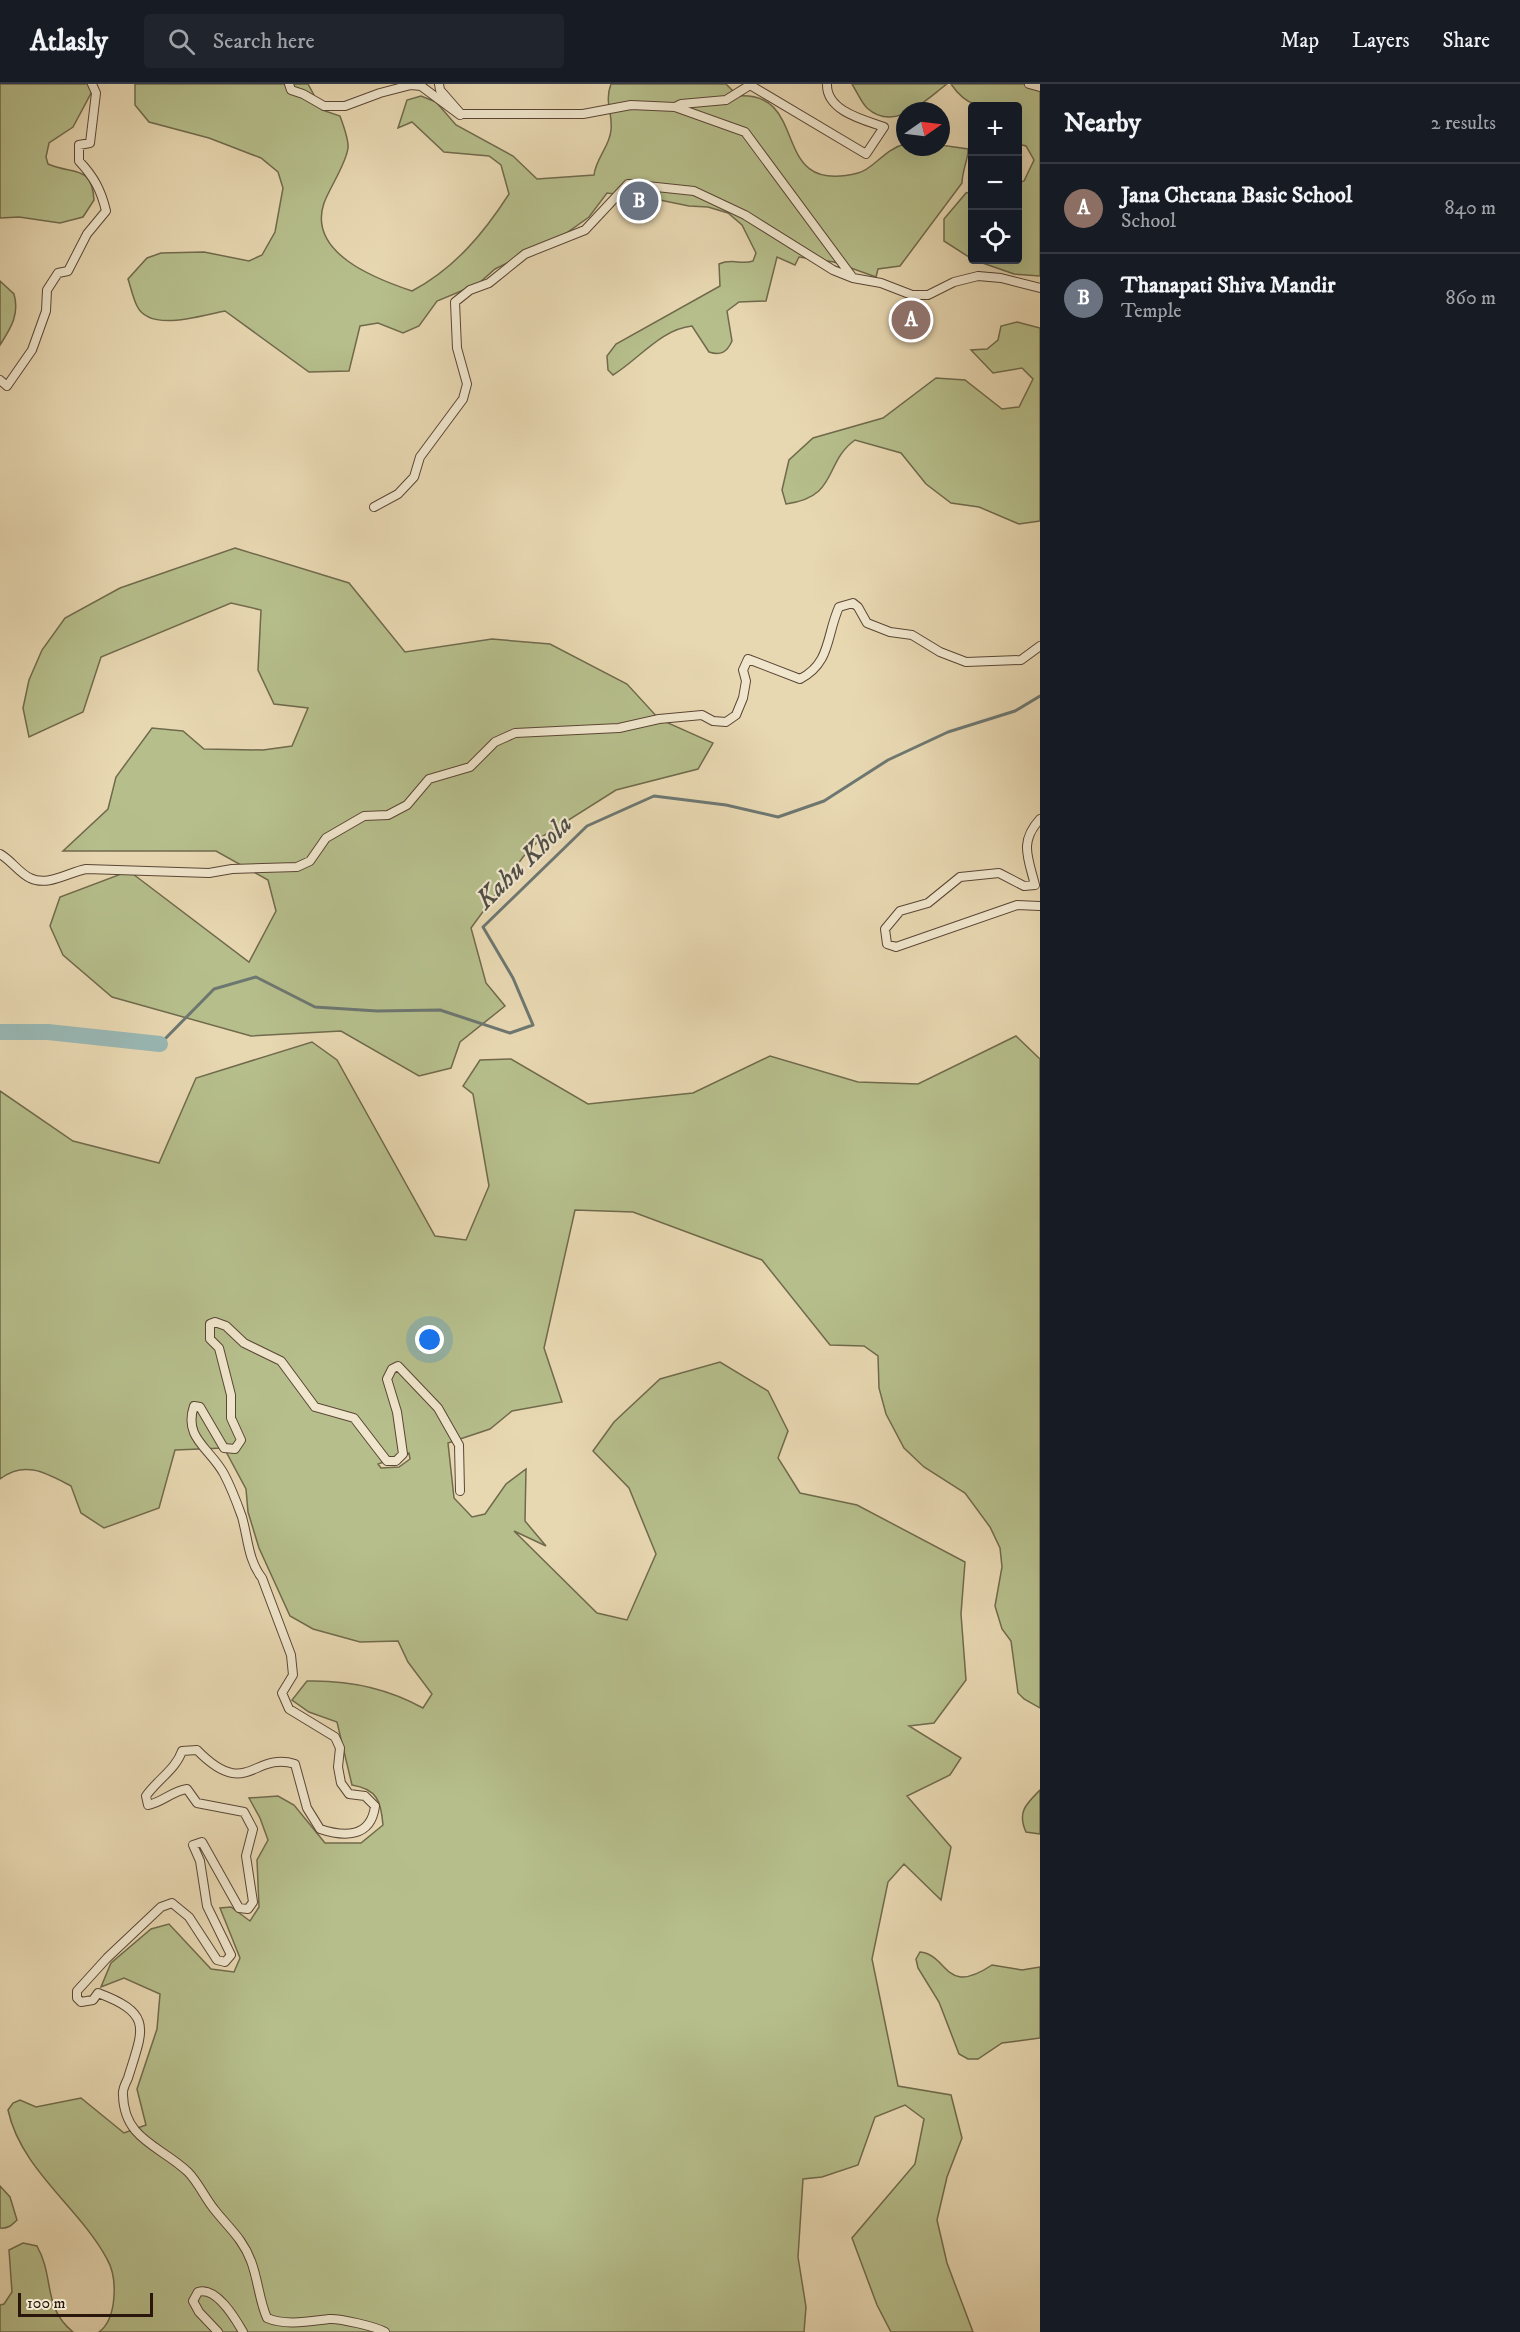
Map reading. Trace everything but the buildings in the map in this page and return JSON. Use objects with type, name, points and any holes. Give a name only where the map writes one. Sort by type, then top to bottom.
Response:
[{"type":"street","points":[[0,380],[7,386],[32,350],[46,311],[47,290],[58,273],[68,271],[87,234],[106,211],[101,192],[92,175],[79,161],[79,145],[90,143],[96,93],[92,84]]},
{"type":"street","points":[[289,84],[295,93],[303,94],[324,106],[345,106],[380,93],[411,85],[421,86],[444,101],[449,110],[465,118],[472,114]]},
{"type":"street","points":[[439,84],[440,90],[461,114],[583,114],[631,105],[675,107],[745,132],[853,279]]},
{"type":"street","points":[[675,107],[681,104],[726,100],[750,85],[866,154],[884,127],[843,112],[826,89],[827,84]]},
{"type":"street","points":[[1029,84],[1040,87]]},
{"type":"street","points":[[374,507],[398,494],[414,477],[420,457],[463,399],[467,384],[457,348],[455,302],[470,290],[489,283],[525,254],[585,230],[628,184],[694,191],[745,215],[833,270],[853,279],[881,283],[912,295],[928,295],[954,282],[978,276],[1001,278],[1040,288]]},
{"type":"street","points":[[0,854],[30,878],[50,881],[72,871],[86,869],[209,873],[232,869],[297,867],[310,861],[326,838],[364,816],[388,815],[407,805],[429,779],[470,767],[495,742],[515,733],[620,728],[659,719],[702,715],[713,721],[726,722],[736,715],[743,698],[746,681],[743,670],[748,659],[800,679],[815,671],[825,655],[839,607],[852,603],[858,607],[867,624],[890,632],[912,635],[940,652],[966,662],[1021,660],[1040,646]]},
{"type":"street","points":[[1040,819],[1029,832],[1026,849],[1035,885],[1024,886],[999,873],[960,877],[928,903],[900,911],[885,929],[887,944],[896,947],[1017,905],[1040,906]]},
{"type":"street","points":[[385,2332],[375,2327],[332,2318],[317,2321],[280,2321],[267,2318],[251,2260],[240,2240],[215,2211],[188,2172],[136,2133],[126,2111],[122,2093],[138,2044],[140,2019],[126,2006],[98,1994],[93,2000],[81,2002],[77,1998],[77,1991],[80,1984],[106,1958],[161,1907],[172,1903],[189,1917],[217,1960],[225,1962],[231,1955],[207,1906],[200,1861],[193,1845],[202,1842],[239,1908],[248,1909],[253,1902],[246,1856],[253,1829],[244,1812],[197,1803],[187,1789],[175,1791],[156,1803],[148,1804],[146,1796],[154,1783],[178,1762],[182,1751],[197,1750],[212,1765],[236,1775],[285,1761],[295,1764],[307,1808],[320,1829],[342,1836],[358,1832],[374,1816],[375,1806],[365,1796],[349,1794],[341,1783],[338,1767],[340,1748],[335,1737],[285,1705],[282,1694],[293,1675],[291,1655],[262,1578],[254,1569],[242,1518],[224,1474],[194,1435],[189,1420],[194,1406],[200,1407],[224,1448],[235,1449],[241,1440],[231,1418],[229,1384],[219,1348],[210,1339],[210,1324],[215,1322],[226,1326],[244,1343],[281,1361],[315,1407],[354,1418],[387,1461],[396,1461],[403,1454],[397,1412],[387,1379],[392,1369],[398,1366],[438,1407],[459,1445],[460,1491]]},
{"type":"street","points":[[218,2332],[195,2307],[193,2301],[198,2292],[207,2291],[215,2296],[235,2318],[243,2332]]},
{"type":"green space","points":[[0,84],[96,84],[73,127],[49,143],[46,157],[48,164],[79,172],[89,180],[94,200],[83,217],[60,223],[19,217],[0,218]]},
{"type":"green space","points":[[135,84],[308,84],[322,110],[340,116],[348,144],[347,154],[324,203],[321,221],[326,236],[335,250],[348,261],[381,279],[412,291],[441,272],[467,249],[509,194],[501,165],[489,156],[444,152],[412,122],[398,128],[407,100],[421,96],[436,102],[456,125],[513,156],[537,179],[594,175],[610,136],[608,96],[611,84],[726,84],[738,96],[761,99],[775,109],[800,157],[811,170],[830,176],[863,171],[896,148],[896,156],[950,156],[950,146],[968,149],[968,152],[962,183],[900,266],[878,269],[876,277],[834,262],[799,257],[795,265],[777,257],[766,301],[739,302],[727,311],[732,341],[726,350],[720,353],[709,352],[692,326],[681,328],[660,339],[613,375],[608,370],[607,356],[616,344],[720,286],[719,264],[753,261],[756,253],[742,225],[728,213],[708,207],[607,193],[589,217],[565,234],[495,269],[478,284],[437,301],[419,326],[403,333],[378,323],[360,326],[349,371],[309,372],[225,311],[164,321],[144,314],[137,306],[128,279],[147,258],[161,253],[204,252],[249,261],[262,255],[275,232],[283,188],[278,172],[261,158],[209,138],[149,122],[135,105]]},
{"type":"green space","points":[[852,84],[947,84],[923,102],[896,102],[896,116],[878,115],[867,108]]},
{"type":"green space","points":[[951,84],[1040,84],[1040,276],[1014,274],[985,264],[1022,264],[1022,182],[1034,160],[1026,146],[1022,145],[1022,102],[970,102]]},
{"type":"green space","points":[[968,193],[968,256],[944,241],[944,219]]},
{"type":"green space","points":[[0,281],[14,294],[16,309],[13,321],[0,345]]},
{"type":"green space","points":[[1017,322],[1040,328],[1040,521],[1019,524],[979,507],[951,503],[926,484],[901,453],[855,440],[838,459],[823,487],[803,500],[786,504],[782,490],[789,460],[813,438],[883,418],[936,378],[965,380],[1002,409],[1019,407],[1033,379],[1022,368],[993,373],[971,350],[987,349],[998,340],[1001,326]]},
{"type":"green space","points":[[235,548],[349,583],[405,652],[492,639],[550,644],[627,684],[659,719],[713,743],[698,769],[616,790],[543,836],[523,857],[471,928],[486,983],[505,1006],[460,1042],[451,1068],[419,1076],[341,1031],[251,1036],[112,997],[63,955],[50,926],[60,897],[129,871],[249,962],[276,911],[268,880],[216,851],[63,851],[108,809],[116,777],[152,728],[183,731],[204,749],[263,750],[292,746],[308,708],[274,704],[258,670],[261,610],[231,603],[101,657],[83,712],[29,737],[23,708],[29,680],[42,650],[65,618],[120,588]]},
{"type":"green space","points":[[1016,1036],[1040,1059],[1040,1708],[1018,1693],[1011,1641],[1002,1629],[995,1606],[1002,1567],[1000,1548],[990,1527],[965,1493],[924,1467],[904,1448],[886,1414],[879,1388],[878,1356],[864,1346],[830,1345],[762,1260],[633,1212],[575,1210],[544,1348],[562,1402],[512,1411],[490,1429],[448,1443],[454,1498],[472,1517],[485,1514],[506,1484],[526,1469],[525,1521],[546,1546],[514,1531],[597,1613],[627,1620],[656,1554],[629,1488],[593,1451],[614,1422],[660,1379],[720,1362],[768,1391],[788,1431],[778,1458],[800,1493],[857,1505],[965,1562],[961,1614],[966,1680],[934,1723],[909,1726],[961,1758],[950,1775],[907,1796],[951,1847],[941,1900],[904,1864],[888,1882],[872,1959],[898,2086],[951,2095],[962,2138],[947,2177],[937,2220],[947,2263],[973,2332],[891,2332],[877,2305],[852,2238],[915,2164],[924,2119],[905,2105],[875,2117],[858,2165],[822,2177],[803,2179],[798,2257],[806,2307],[804,2332],[99,2332],[109,2318],[114,2298],[111,2267],[82,2222],[52,2188],[25,2151],[8,2110],[13,2103],[20,2100],[36,2107],[81,2098],[124,2133],[146,2125],[137,2089],[157,2029],[160,1994],[124,1978],[101,1987],[111,1963],[151,1929],[169,1924],[211,1969],[234,1972],[240,1958],[220,1908],[231,1907],[250,1921],[259,1907],[257,1860],[268,1840],[249,1798],[278,1796],[294,1805],[325,1843],[361,1843],[383,1825],[381,1809],[376,1798],[367,1790],[352,1785],[337,1722],[309,1712],[292,1700],[307,1681],[338,1682],[382,1690],[423,1708],[432,1694],[408,1662],[398,1641],[360,1642],[313,1629],[290,1616],[259,1548],[248,1512],[246,1489],[224,1448],[175,1450],[159,1508],[104,1528],[81,1513],[71,1486],[53,1477],[27,1469],[9,1473],[0,1479],[0,1091],[73,1141],[159,1163],[196,1078],[312,1042],[337,1060],[435,1236],[466,1240],[489,1186],[473,1094],[463,1086],[480,1060],[511,1059],[588,1104],[693,1093],[770,1056],[858,1082],[918,1084]],"holes":[[[409,1453],[410,1459],[399,1467],[381,1468],[378,1464]]]},
{"type":"green space","points":[[1040,1790],[1040,1834],[1026,1832],[1022,1819],[1024,1809]]},
{"type":"green space","points":[[920,1952],[937,1960],[956,1976],[965,1977],[976,1974],[992,1965],[1022,1970],[1040,1967],[1040,2038],[1002,2043],[978,2059],[968,2059],[959,2054],[939,2002],[918,1968],[916,1959]]},
{"type":"green space","points":[[0,2186],[10,2197],[17,2220],[3,2228],[0,2228]]},
{"type":"green space","points":[[23,2243],[37,2246],[46,2269],[57,2313],[73,2332],[0,2332],[0,2305],[4,2304],[12,2292],[9,2250]]},
{"type":"waterway","name":"Kahu Khola","points":[[160,1044],[214,989],[256,977],[315,1007],[377,1011],[440,1010],[510,1033],[533,1025],[513,978],[483,927],[587,826],[654,796],[726,805],[778,817],[824,801],[888,760],[948,732],[1015,711],[1040,696]]},
{"type":"waterway","points":[[0,1032],[48,1032],[160,1044]]},
{"type":"place","name":"Thanapati Shiva Mandir","points":[[639,201]]},
{"type":"place","name":"Jana Chetana Basic School","points":[[911,320]]}]
